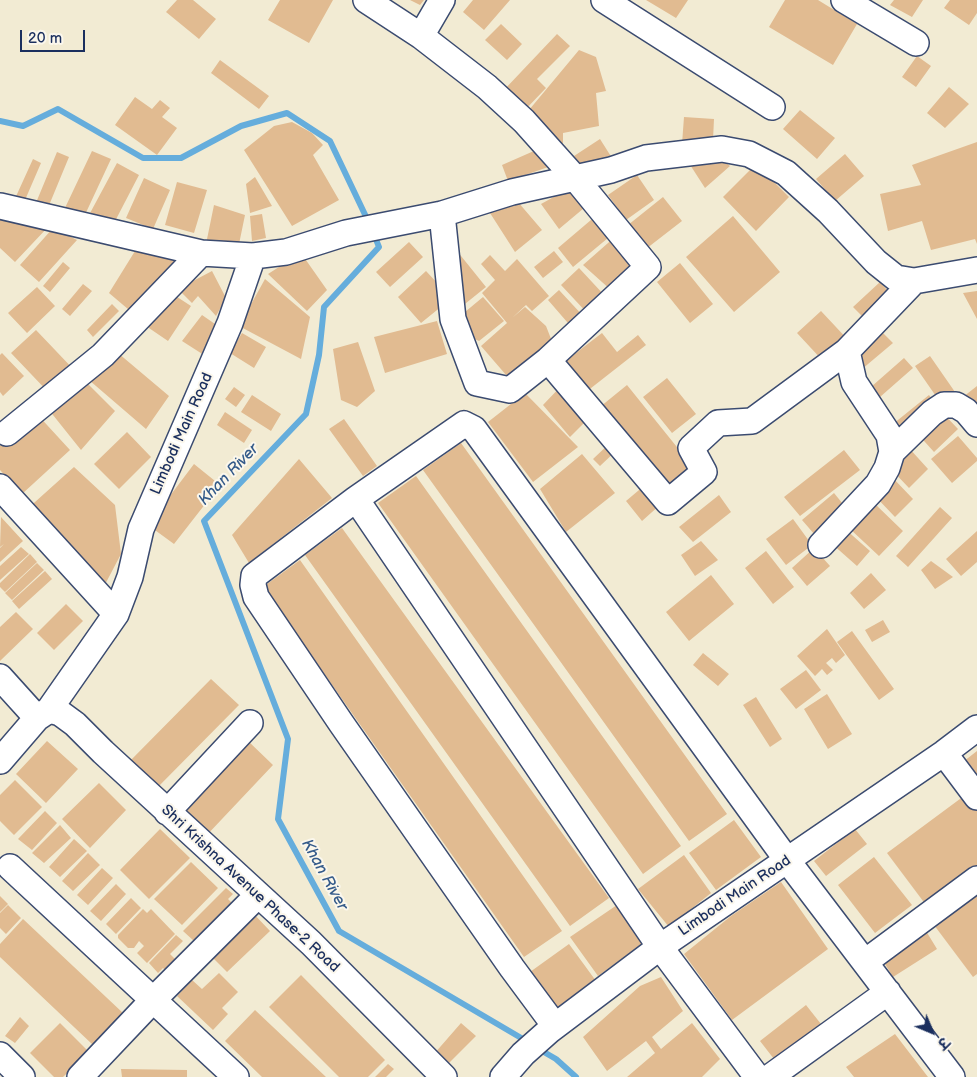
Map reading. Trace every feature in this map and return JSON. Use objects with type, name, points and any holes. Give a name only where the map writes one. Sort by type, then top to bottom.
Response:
[{"type":"street","points":[[366,0],[421,36],[493,93],[524,121],[576,179],[648,267],[548,360],[510,390],[477,383],[453,319],[442,214]]},
{"type":"street","points":[[421,36],[442,0]]},
{"type":"street","points":[[604,0],[772,107]]},
{"type":"street","points":[[844,0],[916,43]]},
{"type":"street","points":[[0,206],[201,252],[253,256],[286,252],[358,230],[442,214],[512,192],[576,179],[646,158],[722,149],[749,154],[786,174],[828,211],[876,262],[896,278],[914,281],[977,270]]},
{"type":"street","points":[[7,434],[103,355],[201,252]]},
{"type":"street","name":"Limbodi Main Road","points":[[0,761],[55,716],[116,614],[130,577],[141,529],[230,323],[253,256]]},
{"type":"street","points":[[548,360],[668,502],[704,472],[692,448],[718,423],[752,421],[848,351],[914,281]]},
{"type":"street","points":[[821,546],[878,484],[887,468],[892,452],[889,435],[854,382],[848,351]]},
{"type":"street","points":[[892,452],[932,413],[944,405],[956,406],[966,411],[977,424]]},
{"type":"street","points":[[553,1028],[352,740],[256,597],[254,576],[356,499],[464,424],[474,429],[787,860],[952,1077]]},
{"type":"street","points":[[0,487],[116,614]]},
{"type":"street","points":[[356,499],[660,947],[757,1077]]},
{"type":"street","name":"Shri Krishna Avenue Phase-2 Road","points":[[0,677],[55,716],[167,812],[311,944],[444,1077]]},
{"type":"street","points":[[167,812],[250,723]]},
{"type":"street","name":"Limbodi Main Road","points":[[504,1077],[523,1054],[553,1028],[660,947],[944,753],[977,728]]},
{"type":"street","points":[[944,753],[977,797]]},
{"type":"street","points":[[10,867],[236,1077]]},
{"type":"street","points":[[865,962],[977,879]]},
{"type":"street","points":[[80,1077],[153,1000],[258,895]]},
{"type":"street","points":[[770,1077],[888,992]]},
{"type":"street","points":[[0,1055],[22,1077]]},
{"type":"building","points":[[177,0],[193,0],[216,19],[199,39],[166,12]]},
{"type":"building","points":[[280,0],[333,0],[309,43],[268,20]]},
{"type":"building","points":[[410,0],[424,0],[420,5]]},
{"type":"building","points":[[473,0],[510,0],[484,30],[463,12]]},
{"type":"building","points":[[646,0],[688,0],[676,18]]},
{"type":"building","points":[[785,0],[818,0],[857,24],[833,65],[769,27]]},
{"type":"building","points":[[894,0],[923,0],[912,17],[890,5]]},
{"type":"building","points":[[950,0],[977,0],[977,13],[969,25],[944,8]]},
{"type":"building","points":[[501,24],[522,44],[507,60],[485,40]]},
{"type":"building","points":[[557,34],[570,46],[537,79],[546,88],[524,111],[503,91]]},
{"type":"building","points":[[579,50],[596,57],[606,91],[596,93],[599,126],[563,133],[563,143],[554,145],[524,116]]},
{"type":"building","points":[[917,56],[931,66],[916,87],[902,77]]},
{"type":"building","points":[[220,60],[269,96],[259,109],[211,73]]},
{"type":"building","points":[[949,87],[969,104],[945,128],[927,113]]},
{"type":"building","points":[[135,97],[152,109],[160,100],[170,108],[162,117],[177,128],[157,155],[115,125]]},
{"type":"building","points":[[800,110],[835,138],[817,159],[783,129]]},
{"type":"building","points":[[684,117],[714,119],[713,140],[682,144]]},
{"type":"building","points":[[292,122],[312,133],[323,145],[313,155],[339,200],[292,226],[244,150],[274,126]]},
{"type":"building","points":[[600,139],[612,158],[582,169],[574,156]]},
{"type":"building","points":[[977,142],[977,244],[975,239],[931,250],[922,221],[888,231],[880,194],[921,185],[912,165]]},
{"type":"building","points":[[543,147],[551,166],[508,181],[502,165]]},
{"type":"building","points":[[92,151],[111,159],[83,219],[64,210]]},
{"type":"building","points":[[712,151],[730,166],[705,188],[685,157]]},
{"type":"building","points":[[57,152],[69,157],[45,215],[33,210]]},
{"type":"building","points":[[845,154],[864,176],[835,201],[816,179]]},
{"type":"building","points":[[33,159],[41,163],[22,207],[13,203]]},
{"type":"building","points":[[117,163],[139,175],[112,227],[89,215]]},
{"type":"building","points":[[756,164],[789,197],[756,231],[723,197]]},
{"type":"building","points":[[637,175],[654,200],[626,220],[608,195]]},
{"type":"building","points":[[255,177],[272,206],[250,213],[246,184]]},
{"type":"building","points":[[144,178],[170,190],[153,229],[126,218]]},
{"type":"building","points":[[177,182],[207,190],[194,233],[165,225]]},
{"type":"building","points":[[570,188],[590,203],[559,229],[541,204]]},
{"type":"building","points":[[512,195],[542,230],[515,252],[490,213]]},
{"type":"building","points":[[663,197],[682,221],[642,252],[623,229]]},
{"type":"building","points":[[214,205],[245,215],[238,249],[206,244]]},
{"type":"building","points":[[262,214],[266,238],[252,241],[250,216]]},
{"type":"building","points":[[598,214],[614,233],[573,267],[558,248]]},
{"type":"building","points":[[733,216],[780,272],[734,312],[686,257]]},
{"type":"building","points":[[0,220],[48,227],[15,262],[0,248]]},
{"type":"building","points":[[53,228],[77,240],[39,282],[20,265]]},
{"type":"building","points":[[616,236],[638,267],[612,291],[583,265]]},
{"type":"building","points":[[409,242],[423,257],[390,287],[376,272]]},
{"type":"building","points":[[140,243],[181,264],[135,315],[109,293]]},
{"type":"building","points":[[453,246],[486,287],[455,312]]},
{"type":"building","points":[[554,251],[563,262],[543,278],[534,267]]},
{"type":"building","points":[[301,253],[327,290],[307,311],[268,274]]},
{"type":"building","points":[[490,255],[505,271],[517,259],[549,296],[532,311],[526,305],[512,318],[525,307],[546,326],[555,349],[513,383],[481,346],[507,323],[482,293],[495,280],[481,264]]},
{"type":"building","points":[[63,262],[70,268],[50,292],[43,286]]},
{"type":"building","points":[[680,263],[713,304],[690,323],[657,282]]},
{"type":"building","points":[[579,268],[606,297],[589,315],[561,285]]},
{"type":"building","points":[[212,271],[226,298],[216,316],[198,296],[192,303],[178,289]]},
{"type":"building","points":[[426,271],[440,286],[442,306],[421,323],[398,297]]},
{"type":"building","points":[[265,279],[310,317],[301,359],[239,326]]},
{"type":"building","points":[[880,282],[895,299],[868,322],[853,307]]},
{"type":"building","points":[[83,284],[92,291],[70,316],[62,309]]},
{"type":"building","points":[[37,287],[55,306],[27,333],[8,313]]},
{"type":"building","points":[[559,290],[585,318],[574,330],[548,300]]},
{"type":"building","points":[[168,291],[191,306],[168,341],[146,326]]},
{"type":"building","points":[[977,291],[977,319],[963,293]]},
{"type":"building","points":[[483,297],[504,321],[479,341],[466,335],[459,317]]},
{"type":"building","points":[[112,304],[119,311],[93,337],[87,330]]},
{"type":"building","points":[[821,311],[850,342],[823,361],[797,333]]},
{"type":"building","points":[[202,315],[215,324],[207,357],[182,341]]},
{"type":"building","points":[[437,321],[447,354],[385,373],[374,337]]},
{"type":"building","points":[[36,330],[76,372],[51,395],[11,353]]},
{"type":"building","points":[[881,331],[893,343],[855,375],[854,354]]},
{"type":"building","points":[[242,333],[266,347],[254,368],[230,353]]},
{"type":"building","points":[[602,333],[617,352],[638,335],[646,345],[586,392],[563,363]]},
{"type":"building","points":[[358,342],[375,391],[357,407],[341,400],[333,349]]},
{"type":"building","points":[[2,353],[24,376],[3,396],[0,392],[0,355]]},
{"type":"building","points":[[118,353],[169,396],[146,429],[89,380]]},
{"type":"building","points":[[930,356],[955,392],[940,402],[915,366]]},
{"type":"building","points":[[904,358],[913,368],[880,397],[871,387]]},
{"type":"building","points":[[667,378],[696,414],[672,433],[643,397]]},
{"type":"building","points":[[83,379],[115,411],[81,450],[49,410]]},
{"type":"building","points":[[563,384],[590,417],[570,437],[543,405]]},
{"type":"building","points":[[627,385],[697,472],[667,496],[595,411]]},
{"type":"building","points":[[977,386],[977,402],[970,407],[963,397]]},
{"type":"building","points":[[234,387],[245,395],[236,407],[225,399]]},
{"type":"building","points":[[525,393],[578,447],[533,482],[488,422]]},
{"type":"building","points":[[252,395],[281,414],[271,431],[241,412]]},
{"type":"building","points":[[929,395],[936,404],[900,433],[893,424]]},
{"type":"building","points":[[939,409],[958,429],[934,452],[916,432]]},
{"type":"building","points":[[225,412],[252,430],[244,443],[217,425]]},
{"type":"building","points":[[36,413],[70,450],[22,494],[0,470],[0,446]]},
{"type":"building","points":[[344,419],[377,466],[363,476],[329,429]]},
{"type":"building","points":[[127,432],[151,457],[119,489],[94,464]]},
{"type":"building","points":[[958,436],[977,458],[977,461],[952,483],[931,459]]},
{"type":"building","points":[[611,442],[618,449],[600,466],[593,459]]},
{"type":"building","points":[[461,443],[727,814],[689,841],[423,470]]},
{"type":"building","points":[[909,448],[928,469],[909,488],[889,467]]},
{"type":"building","points":[[844,450],[860,470],[800,516],[784,497]]},
{"type":"building","points":[[582,454],[615,493],[566,532],[540,489]]},
{"type":"building","points":[[299,459],[332,498],[249,563],[232,535]]},
{"type":"building","points":[[194,464],[220,485],[174,544],[148,525]]},
{"type":"building","points":[[74,467],[115,505],[121,554],[100,594],[25,511]]},
{"type":"building","points":[[416,476],[681,846],[643,874],[378,503]]},
{"type":"building","points":[[892,477],[913,499],[895,517],[874,495]]},
{"type":"building","points":[[645,485],[661,504],[642,521],[626,501]]},
{"type":"building","points":[[834,493],[847,509],[815,535],[802,520]]},
{"type":"building","points":[[719,495],[731,512],[693,542],[679,527]]},
{"type":"building","points":[[874,503],[903,531],[879,556],[849,528]]},
{"type":"building","points":[[940,507],[952,518],[908,567],[896,556]]},
{"type":"building","points":[[1,517],[23,541],[0,562],[0,548],[4,544],[0,547]]},
{"type":"building","points":[[793,519],[812,545],[786,565],[766,539]]},
{"type":"building","points":[[342,528],[609,898],[570,926],[305,555]]},
{"type":"building","points":[[844,528],[870,551],[857,566],[831,543]]},
{"type":"building","points":[[977,531],[977,562],[961,576],[946,559]]},
{"type":"building","points":[[701,541],[718,560],[695,576],[681,555]]},
{"type":"building","points":[[21,547],[29,554],[0,580],[0,566]]},
{"type":"building","points":[[814,548],[830,566],[807,586],[792,568]]},
{"type":"building","points":[[766,551],[794,587],[773,604],[745,568]]},
{"type":"building","points":[[30,554],[37,562],[5,592],[0,587],[0,583]]},
{"type":"building","points":[[300,560],[562,931],[524,957],[263,587]]},
{"type":"building","points":[[931,561],[953,577],[935,589],[921,570]]},
{"type":"building","points":[[37,563],[44,570],[12,600],[5,593]]},
{"type":"building","points":[[45,571],[52,579],[19,609],[12,601]]},
{"type":"building","points":[[871,573],[886,590],[864,609],[850,593]]},
{"type":"building","points":[[711,575],[734,604],[689,641],[666,612]]},
{"type":"building","points":[[66,604],[83,621],[54,650],[37,633]]},
{"type":"building","points":[[16,612],[33,629],[0,661],[0,627]]},
{"type":"building","points":[[883,620],[890,632],[872,642],[865,630]]},
{"type":"building","points":[[827,629],[845,655],[836,663],[832,658],[826,663],[833,670],[827,675],[822,669],[815,676],[797,656]]},
{"type":"building","points":[[852,631],[894,689],[879,700],[837,642]]},
{"type":"building","points":[[703,653],[729,674],[718,686],[693,665]]},
{"type":"building","points":[[806,670],[821,690],[796,709],[780,689]]},
{"type":"building","points":[[211,679],[239,705],[156,789],[129,762]]},
{"type":"building","points":[[827,694],[852,734],[828,749],[804,709]]},
{"type":"building","points":[[756,697],[782,739],[770,747],[743,705]]},
{"type":"building","points":[[246,739],[273,765],[205,837],[178,810]]},
{"type":"building","points":[[47,741],[78,769],[46,803],[16,774]]},
{"type":"building","points":[[977,751],[977,789],[959,765]]},
{"type":"building","points":[[15,780],[42,807],[14,835],[0,821],[0,795]]},
{"type":"building","points":[[99,783],[126,810],[90,848],[62,819]]},
{"type":"building","points":[[968,793],[977,805],[977,867],[926,905],[887,853]]},
{"type":"building","points":[[45,811],[57,823],[32,850],[18,839]]},
{"type":"building","points":[[734,820],[761,857],[716,890],[689,853]]},
{"type":"building","points":[[60,825],[71,838],[44,863],[32,853]]},
{"type":"building","points":[[160,829],[190,858],[149,899],[120,870]]},
{"type":"building","points":[[855,829],[867,844],[826,876],[814,861]]},
{"type":"building","points":[[74,839],[87,851],[60,877],[49,867]]},
{"type":"building","points":[[88,853],[100,865],[73,891],[62,881]]},
{"type":"building","points":[[684,855],[711,893],[669,927],[638,889]]},
{"type":"building","points":[[874,857],[912,905],[875,933],[838,885]]},
{"type":"building","points":[[191,862],[218,888],[182,925],[154,899]]},
{"type":"building","points":[[102,868],[113,878],[88,905],[77,895]]},
{"type":"building","points":[[781,882],[828,949],[732,1020],[684,954],[731,916]]},
{"type":"building","points":[[116,884],[126,894],[101,921],[90,911]]},
{"type":"building","points":[[226,888],[233,894],[228,899],[233,904],[195,942],[183,931]]},
{"type":"building","points":[[977,893],[977,974],[973,977],[934,925]]},
{"type":"building","points":[[0,896],[8,904],[0,912]]},
{"type":"building","points":[[131,898],[141,908],[116,934],[106,924]]},
{"type":"building","points":[[8,905],[21,918],[6,934],[0,928],[0,913]]},
{"type":"building","points":[[617,905],[642,944],[598,976],[570,937]]},
{"type":"building","points":[[143,909],[147,913],[151,909],[175,934],[147,963],[137,953],[144,946],[139,941],[134,948],[128,948],[118,938],[118,935]]},
{"type":"building","points":[[252,912],[270,931],[227,972],[209,954]]},
{"type":"building","points":[[23,919],[123,1013],[93,1045],[0,957],[0,944]]},
{"type":"building","points":[[926,931],[937,949],[893,977],[882,959]]},
{"type":"building","points":[[176,935],[183,941],[170,954],[176,960],[165,970],[163,968],[158,973],[149,963]]},
{"type":"building","points":[[569,944],[596,981],[550,1015],[523,977]]},
{"type":"building","points":[[219,973],[238,992],[222,1008],[228,1014],[213,1030],[177,996],[192,980],[202,989]]},
{"type":"building","points":[[301,975],[385,1060],[368,1077],[339,1077],[269,1007]]},
{"type":"building","points":[[661,977],[683,1011],[652,1037],[661,1049],[692,1023],[720,1059],[702,1077],[627,1077],[655,1053],[646,1041],[607,1071],[583,1037],[640,986]]},
{"type":"building","points":[[806,1005],[821,1024],[774,1059],[760,1041]]},
{"type":"building","points":[[255,1010],[326,1077],[262,1077],[225,1041]]},
{"type":"building","points":[[20,1017],[29,1026],[15,1043],[5,1036]]},
{"type":"building","points":[[60,1023],[89,1052],[63,1077],[54,1077],[30,1053]]},
{"type":"building","points":[[461,1023],[476,1036],[447,1065],[434,1054]]},
{"type":"building","points":[[895,1034],[928,1077],[854,1077],[846,1067]]},
{"type":"building","points":[[388,1064],[394,1069],[386,1077],[375,1077]]},
{"type":"building","points":[[121,1069],[187,1070],[187,1077],[122,1077]]},
{"type":"waterway","name":"Khan River","points":[[0,121],[23,126],[58,109],[143,158],[181,158],[241,126],[287,113],[330,141],[369,223]]},
{"type":"waterway","name":"Khan River","points":[[373,232],[379,247],[324,307],[319,355],[306,414],[204,521],[288,739],[278,819],[339,931],[528,1042]]},
{"type":"waterway","name":"Khan River","points":[[537,1048],[556,1059],[576,1077]]}]
